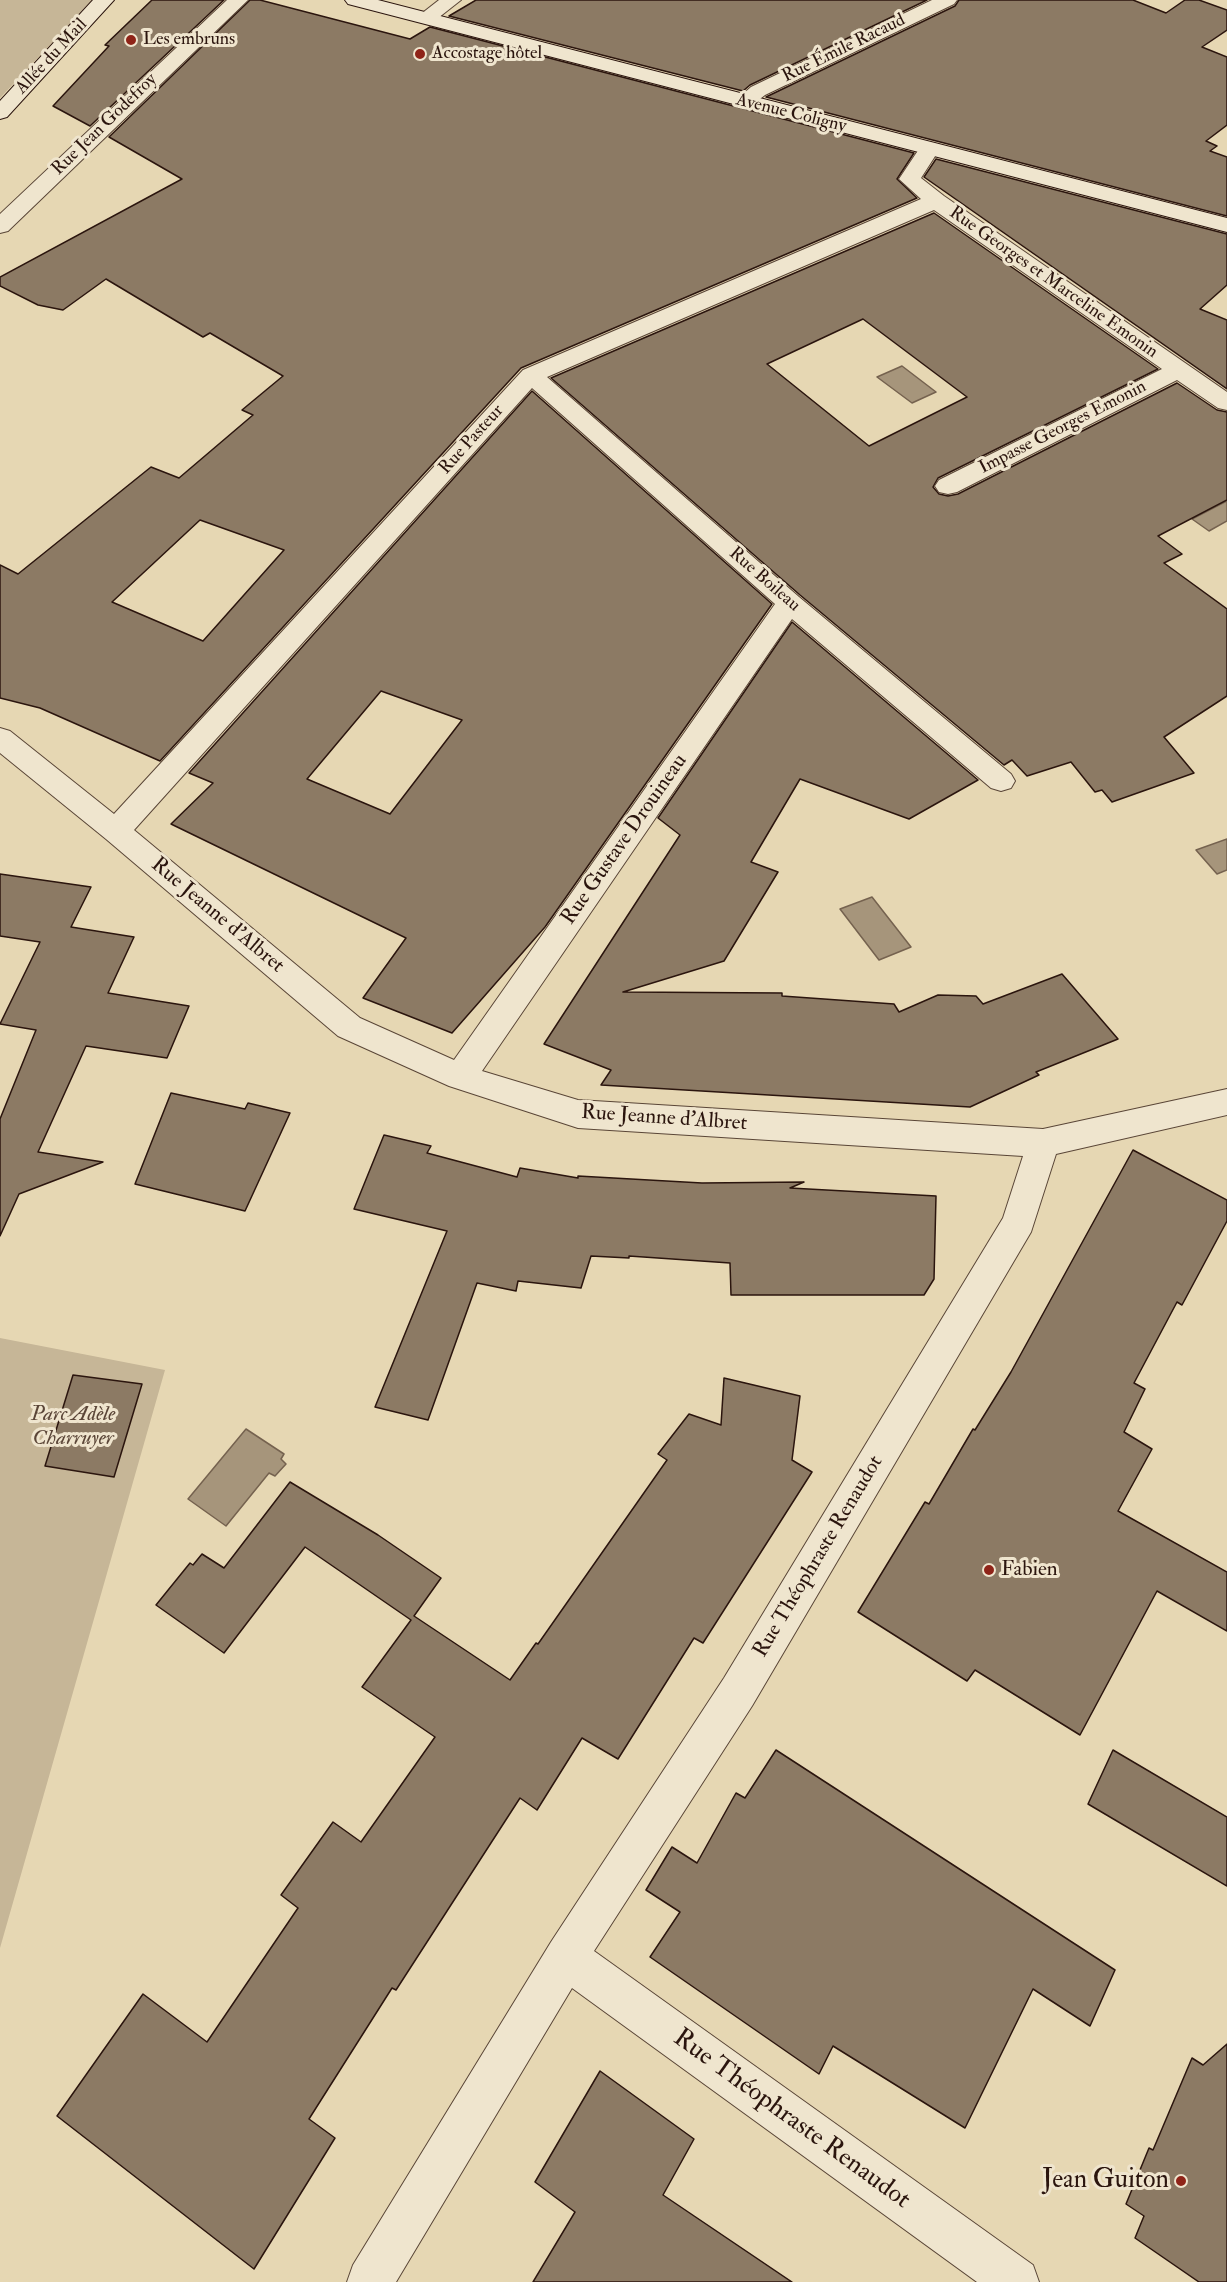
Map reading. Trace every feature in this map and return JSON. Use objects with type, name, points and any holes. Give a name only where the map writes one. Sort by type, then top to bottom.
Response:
[{"type":"street","name":"Allée du Mail","points":[[0,113],[104,0]]},
{"type":"street","name":"Rue Jean Godefroy","points":[[0,226],[90,138],[238,0]]},
{"type":"street","name":"Avenue Coligny","points":[[355,0],[928,150],[1227,225]]},
{"type":"street","points":[[426,18],[451,0]]},
{"type":"street","name":"Rue Émile Racaud","points":[[744,102],[758,90],[947,0]]},
{"type":"street","name":"Rue Georges et Marceline Emonin","points":[[928,150],[910,179],[936,201],[1227,403]]},
{"type":"street","name":"Rue Pasteur","points":[[116,831],[531,375],[936,201]]},
{"type":"street","name":"Impasse Georges Emonin","points":[[948,486],[1178,370]]},
{"type":"street","name":"Rue Boileau","points":[[531,375],[790,603],[1001,781]]},
{"type":"street","name":"Rue Gustave Drouineau","points":[[460,1077],[790,603]]},
{"type":"street","name":"Rue Jeanne d'Albret","points":[[1,741],[116,831],[349,1026],[460,1077],[578,1114],[1043,1143],[1227,1102]]},
{"type":"street","name":"Rue Théophraste Renaudot","points":[[370,2282],[566,1957],[738,1692],[1019,1222],[1043,1143]]},
{"type":"street","name":"Rue Théophraste Renaudot","points":[[566,1957],[1016,2282]]},
{"type":"green space","points":[[0,0],[92,0],[0,98]]},
{"type":"green space","name":"Parc Adèle Charruyer","points":[[0,1338],[165,1370],[0,1948]]},
{"type":"shaded area","points":[[902,366],[936,392],[912,403],[877,377]]},
{"type":"shaded area","points":[[1227,501],[1227,521],[1209,531],[1192,519]]},
{"type":"shaded area","points":[[1227,839],[1227,870],[1217,874],[1196,850]]},
{"type":"shaded area","points":[[872,897],[911,947],[879,960],[840,909]]},
{"type":"shaded area","points":[[246,1429],[284,1454],[281,1459],[286,1464],[275,1476],[269,1473],[226,1526],[188,1499]]},
{"type":"building","points":[[152,0],[224,0],[90,126],[53,106],[109,46],[105,45]]},
{"type":"building","points":[[250,0],[260,0],[410,39],[430,27],[914,153],[897,179],[917,198],[521,368],[160,761],[40,708],[0,698],[0,565],[18,574],[151,467],[179,478],[253,415],[242,410],[283,376],[210,333],[203,337],[106,279],[63,310],[38,305],[0,286],[0,277],[182,179],[109,137]],"holes":[[[200,520],[284,550],[203,641],[112,602]]]},
{"type":"building","points":[[476,0],[927,0],[750,85],[743,91],[449,16]]},
{"type":"building","points":[[959,0],[1133,0],[1166,13],[1185,0],[1199,0],[1227,10],[1227,30],[1202,47],[1227,57],[1227,125],[1206,141],[1217,146],[1210,151],[1227,157],[1227,216],[766,97],[955,6]]},
{"type":"building","points":[[936,159],[1227,234],[1227,285],[1200,309],[1227,320],[1227,389],[924,177]]},
{"type":"building","points":[[934,213],[1158,369],[938,478],[933,487],[939,494],[948,496],[958,494],[1177,383],[1217,410],[1227,412],[1227,500],[1158,536],[1182,554],[1164,563],[1227,609],[1227,696],[1164,737],[1194,773],[1112,802],[1102,790],[1095,792],[1071,762],[1027,776],[1012,760],[1004,765],[800,595],[551,378]],"holes":[[[863,319],[967,397],[869,446],[767,364]]]},
{"type":"building","points":[[532,391],[772,604],[545,927],[452,1033],[363,998],[406,938],[171,824],[213,783],[189,773]],"holes":[[[381,691],[462,720],[390,814],[307,779]]]},
{"type":"building","points":[[792,622],[978,780],[909,819],[800,779],[751,862],[778,872],[724,961],[623,992],[782,993],[782,996],[894,1004],[899,1012],[938,995],[976,996],[983,1004],[1062,974],[1118,1039],[1036,1072],[1039,1075],[970,1107],[601,1085],[611,1070],[544,1044],[680,835],[658,818]]},
{"type":"building","points":[[0,874],[91,887],[71,927],[134,937],[108,993],[189,1006],[167,1058],[86,1046],[38,1152],[103,1162],[19,1194],[0,1236],[0,1119],[36,1030],[0,1024],[40,942],[0,936]]},
{"type":"building","points":[[171,1093],[245,1109],[248,1103],[290,1113],[245,1211],[135,1184]]},
{"type":"building","points":[[384,1135],[431,1146],[427,1153],[517,1177],[520,1168],[578,1178],[578,1176],[702,1183],[804,1182],[790,1188],[936,1196],[934,1279],[924,1295],[731,1295],[730,1263],[629,1256],[629,1258],[591,1256],[581,1288],[518,1281],[516,1291],[477,1283],[428,1420],[375,1407],[447,1231],[354,1209]]},
{"type":"building","points":[[1133,1150],[1227,1200],[1227,1221],[1182,1305],[1177,1302],[1134,1383],[1145,1389],[1124,1432],[1152,1449],[1118,1511],[1227,1572],[1227,1631],[1157,1591],[1080,1735],[975,1670],[967,1681],[858,1612],[925,1502],[929,1504],[973,1429],[975,1430],[1011,1372]]},
{"type":"building","points":[[73,1375],[142,1384],[114,1477],[45,1466]]},
{"type":"building","points":[[724,1378],[800,1396],[792,1460],[812,1472],[703,1643],[694,1638],[618,1759],[582,1738],[537,1810],[520,1798],[396,1990],[392,1988],[309,2119],[335,2138],[254,2269],[57,2116],[143,1994],[207,2042],[298,1908],[281,1895],[333,1822],[361,1842],[435,1737],[362,1687],[411,1620],[305,1547],[224,1653],[156,1605],[190,1563],[193,1565],[202,1554],[224,1568],[290,1482],[378,1535],[441,1578],[414,1616],[510,1680],[536,1643],[538,1644],[667,1460],[658,1454],[689,1414],[721,1425]]},
{"type":"building","points":[[776,1750],[1115,1970],[1090,2026],[1033,1989],[965,2128],[833,2046],[819,2074],[650,1957],[680,1912],[646,1890],[672,1847],[697,1863],[736,1793],[745,1798]]},
{"type":"building","points":[[1113,1750],[1227,1817],[1227,1886],[1088,1804]]},
{"type":"building","name":"Jean Guiton","points":[[1227,2044],[1227,2282],[1199,2282],[1135,2238],[1144,2216],[1126,2204],[1149,2148],[1153,2150],[1192,2058],[1203,2065]]},
{"type":"building","points":[[600,2071],[694,2139],[663,2195],[792,2282],[533,2282],[575,2212],[535,2182]]},
{"type":"place","name":"Les embruns","points":[[131,40]]},
{"type":"place","name":"Accostage hôtel","points":[[420,54]]},
{"type":"place","name":"Fabien","points":[[989,1570]]},
{"type":"place","name":"Jean Guiton","points":[[1181,2181]]}]
